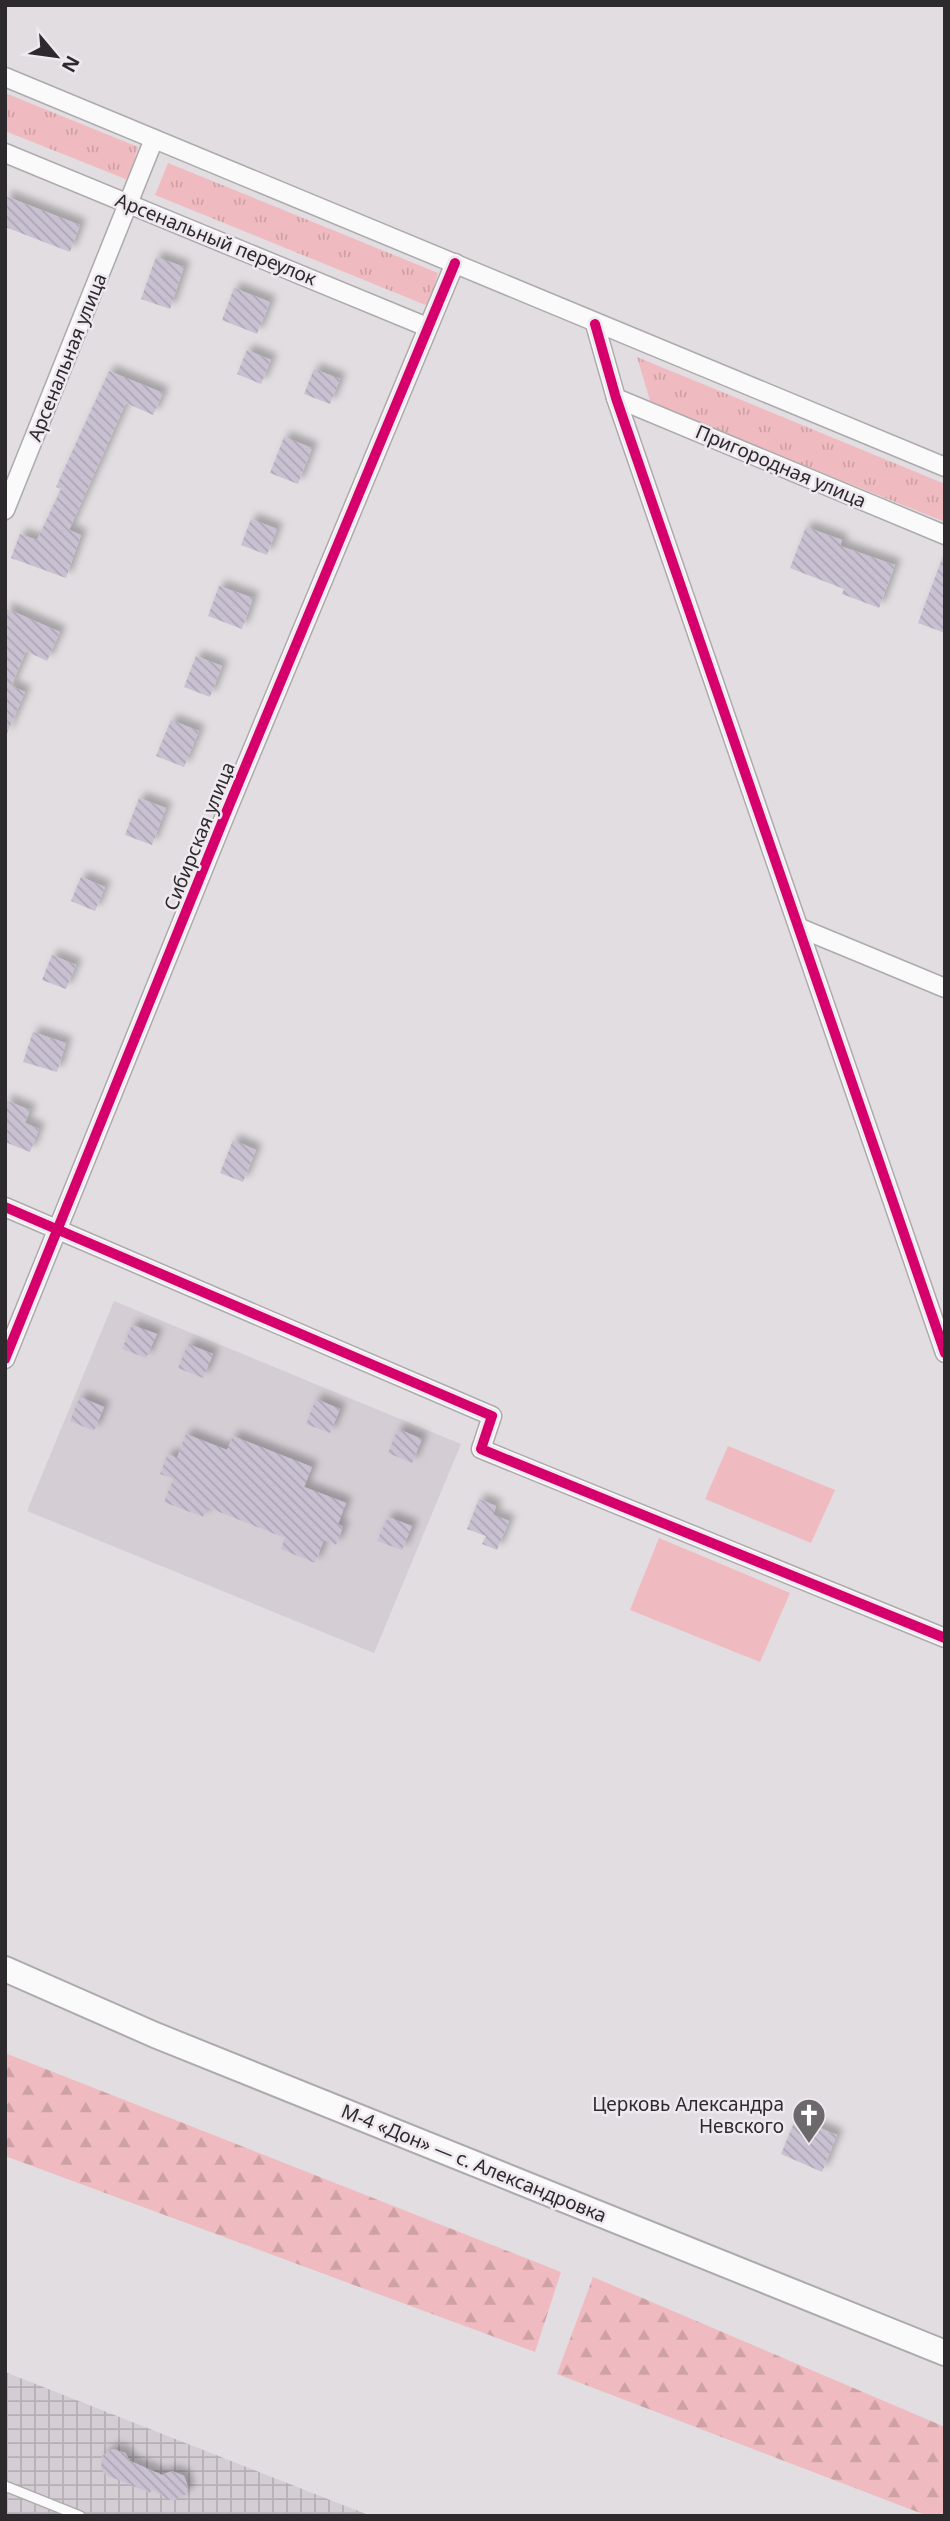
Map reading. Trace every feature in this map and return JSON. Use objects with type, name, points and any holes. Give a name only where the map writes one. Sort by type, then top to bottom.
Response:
[{"type":"main road","name":"М-4 «Дон» — с. Александровка","points":[[5,1969],[155,2035],[945,2353]]},
{"type":"street","points":[[5,77],[945,467]]},
{"type":"street","name":"Арсенальная улица","points":[[5,510],[154,139]]},
{"type":"street","name":"Арсенальный переулок","points":[[5,152],[427,327]]},
{"type":"street","name":"Сибирская улица","points":[[5,1359],[60,1230],[226,813],[455,263]]},
{"type":"street","points":[[595,324],[616,398],[945,1353]]},
{"type":"street","name":"Пригородная улица","points":[[616,398],[945,535]]},
{"type":"street","points":[[800,928],[945,988]]},
{"type":"street","points":[[5,1208],[492,1416],[481,1449],[945,1637]]},
{"type":"lane","points":[[5,2486],[79,2516]]},
{"type":"shaded area","points":[[114,1301],[461,1444],[374,1653],[27,1511]]},
{"type":"shaded area","points":[[5,2372],[371,2516],[5,2516]]},
{"type":"green space","points":[[5,93],[138,147],[128,180],[5,131]]},
{"type":"green space","points":[[168,163],[438,273],[428,306],[155,195]]},
{"type":"green space","points":[[637,357],[945,484],[945,522],[651,404]]},
{"type":"green space","points":[[728,1446],[835,1490],[811,1543],[705,1499]]},
{"type":"green space","points":[[659,1538],[790,1593],[760,1662],[630,1610]]},
{"type":"green space","points":[[5,2053],[561,2272],[535,2352],[5,2156]]},
{"type":"green space","points":[[593,2277],[945,2427],[945,2516],[928,2516],[557,2374]]},
{"type":"building","points":[[5,196],[80,225],[70,252],[5,227]]},
{"type":"building","points":[[156,257],[184,267],[170,309],[141,299]]},
{"type":"building","points":[[234,288],[270,302],[257,334],[222,320]]},
{"type":"building","points":[[247,350],[271,360],[261,384],[237,374]]},
{"type":"building","points":[[314,369],[340,379],[330,404],[304,394]]},
{"type":"building","points":[[109,371],[163,393],[153,415],[126,403],[69,530],[81,535],[66,578],[11,558],[20,534],[37,540],[61,489],[56,487]]},
{"type":"building","points":[[284,437],[312,448],[298,484],[270,473]]},
{"type":"building","points":[[251,519],[277,529],[267,555],[241,545]]},
{"type":"building","points":[[806,527],[842,540],[840,546],[895,565],[879,608],[842,594],[844,589],[790,568]]},
{"type":"building","points":[[945,556],[945,633],[918,623]]},
{"type":"building","points":[[219,586],[253,598],[242,629],[208,616]]},
{"type":"building","points":[[5,608],[60,632],[47,661],[26,651],[11,686],[25,692],[5,738]]},
{"type":"building","points":[[196,656],[222,666],[210,697],[184,687]]},
{"type":"building","points":[[171,720],[199,731],[184,767],[156,756]]},
{"type":"building","points":[[139,798],[166,808],[152,845],[125,835]]},
{"type":"building","points":[[81,877],[105,887],[95,911],[71,901]]},
{"type":"building","points":[[52,955],[76,965],[66,989],[42,980]]},
{"type":"building","points":[[33,1032],[66,1043],[57,1072],[23,1062]]},
{"type":"building","points":[[5,1100],[30,1110],[25,1123],[39,1129],[30,1152],[5,1142]]},
{"type":"building","points":[[233,1140],[256,1150],[243,1182],[220,1173]]},
{"type":"building","points":[[132,1325],[157,1334],[146,1358],[122,1349]]},
{"type":"building","points":[[188,1344],[213,1354],[203,1378],[178,1368]]},
{"type":"building","points":[[80,1397],[104,1407],[94,1431],[70,1421]]},
{"type":"building","points":[[316,1399],[340,1409],[330,1433],[306,1424]]},
{"type":"building","points":[[398,1429],[422,1439],[412,1463],[388,1453]]},
{"type":"building","points":[[186,1434],[227,1450],[233,1436],[312,1467],[304,1487],[346,1503],[338,1524],[343,1527],[336,1545],[324,1540],[315,1563],[281,1549],[285,1538],[207,1507],[203,1517],[164,1502],[174,1479],[160,1474],[168,1454],[177,1458]]},
{"type":"building","points":[[479,1499],[496,1506],[493,1515],[509,1521],[497,1550],[482,1544],[486,1536],[467,1529]]},
{"type":"building","points":[[388,1517],[412,1526],[402,1550],[377,1541]]},
{"type":"building","name":"Церковь Александра Невского","points":[[796,2118],[837,2135],[822,2172],[781,2154]]},
{"type":"building","points":[[113,2449],[125,2453],[130,2461],[162,2475],[172,2471],[184,2476],[188,2487],[186,2494],[169,2500],[152,2489],[150,2493],[104,2474],[101,2468],[102,2456]]},
{"type":"cycle path","points":[[5,1359],[226,813],[455,263]]},
{"type":"cycle path","points":[[595,324],[616,398],[945,1353]]},
{"type":"cycle path","points":[[5,1207],[492,1416],[481,1449],[945,1638]]},
{"type":"place","name":"Церковь Александра Невского","points":[[809,2145]]}]
